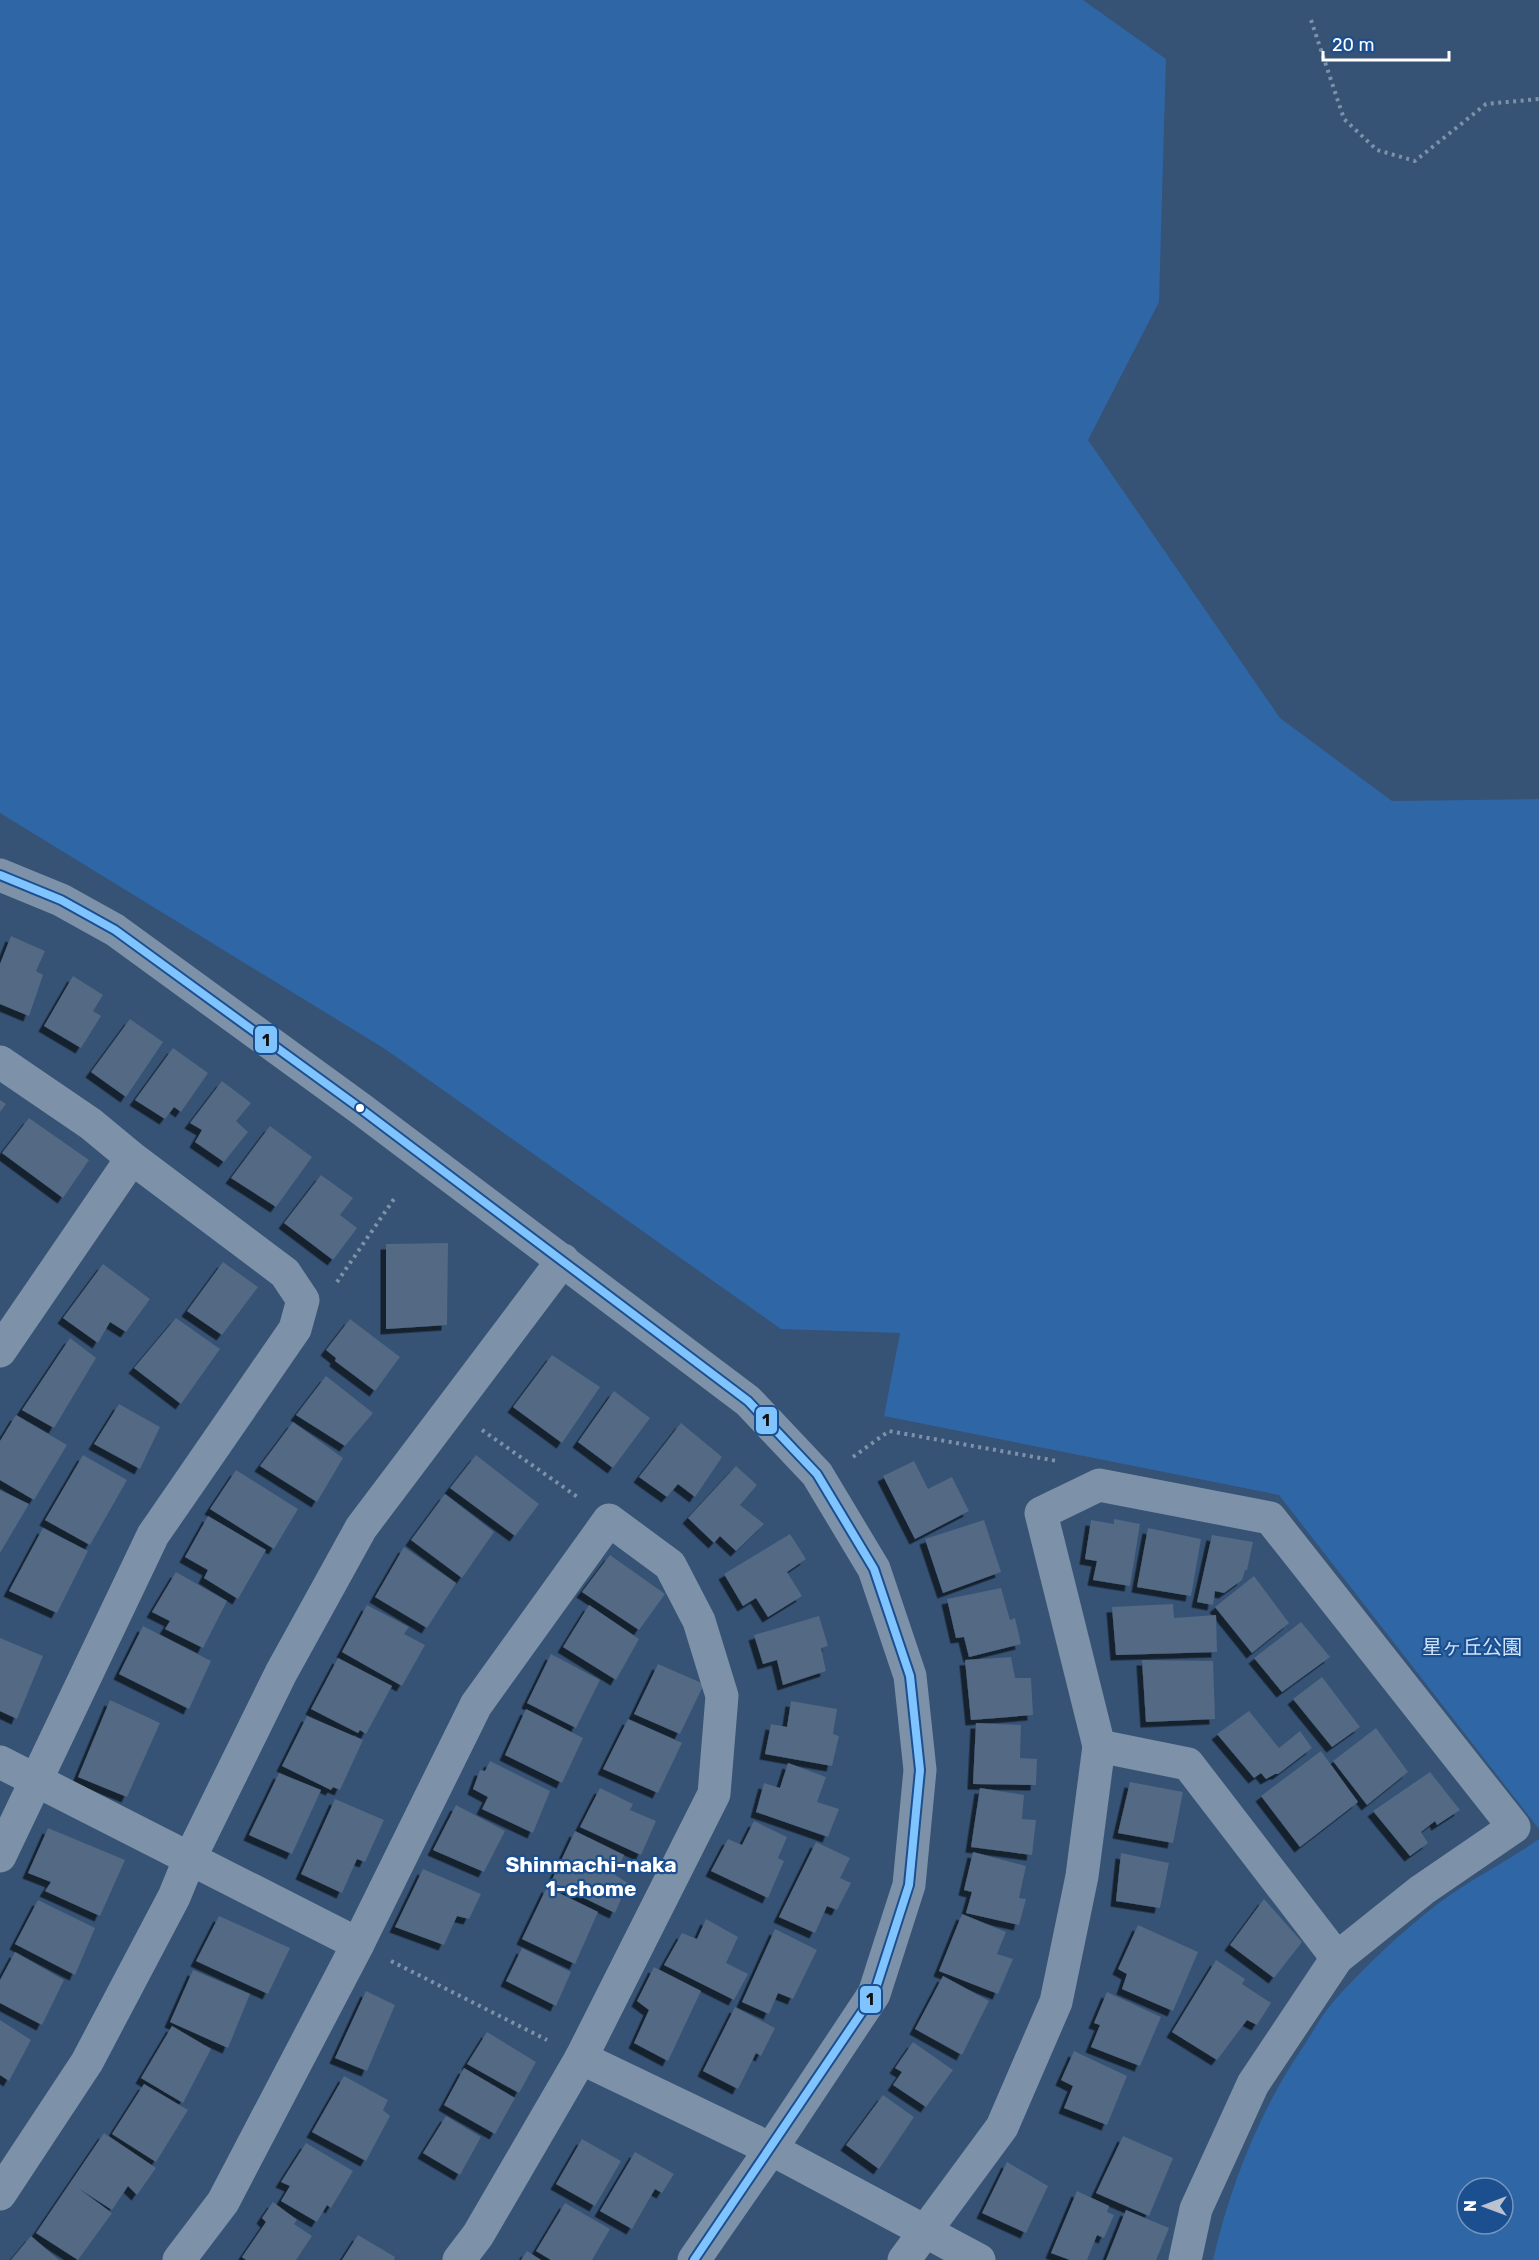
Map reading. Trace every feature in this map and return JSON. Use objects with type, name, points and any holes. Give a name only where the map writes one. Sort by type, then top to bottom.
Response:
[{"type":"street","points":[[0,875],[61,900],[115,930],[563,1260],[748,1401],[816,1474],[874,1569],[910,1676],[920,1770],[909,1885],[874,1994],[694,2260]]},
{"type":"street","points":[[0,1062],[92,1124],[132,1158],[285,1273],[303,1300],[295,1329],[153,1535],[38,1781],[0,1856]]},
{"type":"street","points":[[0,1351],[132,1158]]},
{"type":"street","points":[[0,2194],[87,2062],[174,1897],[190,1858],[281,1673],[361,1528],[563,1260]]},
{"type":"street","points":[[904,2260],[1002,2127],[1056,2002],[1082,1876],[1099,1746],[1041,1514],[1099,1485],[1270,1518],[1514,1827],[1422,1890],[1337,1958],[1253,2084],[1196,2209],[1185,2260]]},
{"type":"street","points":[[179,2260],[223,2202],[358,1944],[476,1705],[609,1520],[670,1565],[699,1621],[722,1696],[714,1794],[581,2058],[478,2235],[459,2260]]},
{"type":"street","points":[[1099,1746],[1188,1764],[1337,1958]]},
{"type":"street","points":[[0,1762],[358,1944]]},
{"type":"street","points":[[581,2058],[771,2149],[979,2260]]},
{"type":"path","points":[[1311,20],[1344,119],[1377,150],[1415,161],[1486,104],[1539,99]]},
{"type":"path","points":[[303,1300],[331,1290],[396,1196]]},
{"type":"path","points":[[477,1426],[609,1520]]},
{"type":"path","points":[[853,1457],[889,1431],[1066,1463],[1099,1485]]},
{"type":"path","points":[[358,1944],[581,2058]]},
{"type":"green space","name":"星ヶ丘公園","points":[[0,0],[1083,0],[1166,59],[1159,302],[1088,440],[1280,718],[1392,801],[1539,799],[1539,1829],[1279,1495],[884,1416],[900,1333],[781,1329],[385,1049],[0,813]]},
{"type":"green space","points":[[1539,1839],[1539,2260],[1213,2260],[1238,2175],[1261,2121],[1289,2069],[1322,2017],[1345,1989],[1397,1938],[1463,1886]]},
{"type":"building","points":[[11,936],[45,951],[36,971],[43,975],[29,1016],[0,1004],[0,964]]},
{"type":"building","points":[[73,976],[103,995],[93,1011],[101,1016],[81,1048],[44,1026]]},
{"type":"building","points":[[130,1019],[163,1042],[126,1097],[91,1072]]},
{"type":"building","points":[[173,1048],[208,1073],[181,1112],[174,1107],[165,1119],[135,1100]]},
{"type":"building","points":[[222,1081],[251,1103],[236,1121],[248,1132],[224,1162],[195,1142],[202,1130],[190,1123]]},
{"type":"building","points":[[0,1100],[6,1104],[0,1112]]},
{"type":"building","points":[[29,1118],[89,1160],[63,1198],[2,1153]]},
{"type":"building","points":[[270,1126],[312,1157],[276,1207],[231,1178]]},
{"type":"building","points":[[321,1175],[353,1198],[340,1215],[357,1228],[333,1260],[284,1223]]},
{"type":"building","points":[[448,1243],[447,1325],[386,1329],[386,1244]]},
{"type":"building","points":[[223,1262],[258,1287],[222,1335],[187,1311]]},
{"type":"building","points":[[103,1264],[150,1299],[126,1332],[110,1322],[98,1343],[63,1318]]},
{"type":"building","points":[[176,1318],[220,1349],[181,1404],[134,1368]]},
{"type":"building","points":[[350,1319],[400,1357],[375,1391],[335,1361],[336,1358],[326,1350]]},
{"type":"building","points":[[70,1338],[96,1358],[54,1428],[22,1410]]},
{"type":"building","points":[[552,1355],[600,1387],[562,1443],[513,1407]]},
{"type":"building","points":[[326,1376],[373,1413],[345,1446],[296,1415]]},
{"type":"building","points":[[614,1391],[650,1418],[613,1468],[578,1442]]},
{"type":"building","points":[[119,1404],[160,1427],[140,1469],[94,1444]]},
{"type":"building","points":[[16,1415],[67,1445],[34,1500],[0,1480],[0,1441]]},
{"type":"building","points":[[293,1422],[343,1458],[317,1502],[260,1466]]},
{"type":"building","points":[[681,1423],[722,1457],[695,1497],[678,1484],[667,1497],[639,1477]]},
{"type":"building","points":[[83,1455],[127,1480],[90,1545],[45,1520]]},
{"type":"building","points":[[476,1455],[539,1504],[515,1536],[450,1488]]},
{"type":"building","points":[[914,1461],[928,1489],[952,1477],[969,1511],[915,1539],[883,1476]]},
{"type":"building","points":[[736,1466],[757,1485],[740,1505],[764,1524],[736,1551],[720,1536],[714,1543],[688,1518]]},
{"type":"building","points":[[236,1470],[298,1509],[274,1549],[210,1509]]},
{"type":"building","points":[[0,1490],[29,1504],[0,1553]]},
{"type":"building","points":[[445,1494],[494,1532],[462,1578],[411,1540]]},
{"type":"building","points":[[208,1516],[266,1550],[238,1599],[204,1578],[208,1570],[185,1557]]},
{"type":"building","points":[[1114,1519],[1140,1524],[1130,1586],[1093,1580],[1097,1561],[1085,1559],[1091,1520],[1114,1524]]},
{"type":"building","points":[[984,1520],[1001,1572],[943,1593],[925,1539]]},
{"type":"building","points":[[43,1528],[88,1551],[57,1613],[9,1591]]},
{"type":"building","points":[[1148,1528],[1201,1539],[1191,1596],[1137,1587]]},
{"type":"building","points":[[790,1534],[806,1559],[787,1572],[802,1596],[768,1617],[756,1598],[743,1606],[724,1574]]},
{"type":"building","points":[[1212,1535],[1253,1542],[1247,1570],[1242,1580],[1224,1593],[1215,1591],[1213,1605],[1197,1602]]},
{"type":"building","points":[[404,1547],[456,1583],[427,1628],[375,1597]]},
{"type":"building","points":[[610,1555],[665,1594],[639,1630],[582,1592]]},
{"type":"building","points":[[176,1572],[227,1601],[203,1648],[165,1629],[170,1621],[152,1612]]},
{"type":"building","points":[[1254,1576],[1289,1623],[1252,1653],[1215,1607]]},
{"type":"building","points":[[1001,1588],[1010,1620],[1015,1618],[1021,1644],[969,1657],[964,1637],[956,1638],[947,1599]]},
{"type":"building","points":[[1173,1604],[1174,1618],[1216,1615],[1217,1652],[1116,1655],[1112,1607]]},
{"type":"building","points":[[367,1605],[409,1627],[404,1634],[425,1645],[402,1686],[342,1652]]},
{"type":"building","points":[[589,1605],[639,1639],[616,1680],[563,1647]]},
{"type":"building","points":[[819,1616],[828,1646],[821,1648],[826,1671],[783,1685],[777,1660],[763,1664],[754,1635]]},
{"type":"building","points":[[1301,1622],[1330,1657],[1282,1692],[1254,1658]]},
{"type":"building","points":[[143,1626],[211,1661],[189,1709],[119,1674]]},
{"type":"building","points":[[0,1638],[43,1656],[17,1719],[0,1711]]},
{"type":"building","points":[[551,1654],[600,1680],[576,1728],[527,1703]]},
{"type":"building","points":[[1011,1657],[1015,1678],[1031,1678],[1033,1715],[971,1720],[965,1660]]},
{"type":"building","points":[[338,1658],[392,1686],[366,1734],[360,1730],[358,1733],[311,1709]]},
{"type":"building","points":[[1142,1660],[1213,1661],[1215,1719],[1146,1722]]},
{"type":"building","points":[[658,1664],[704,1684],[680,1734],[634,1714]]},
{"type":"building","points":[[1322,1677],[1360,1727],[1332,1747],[1293,1699]]},
{"type":"building","points":[[110,1700],[160,1723],[127,1797],[78,1777]]},
{"type":"building","points":[[791,1701],[837,1709],[833,1734],[839,1736],[832,1766],[765,1754],[771,1724],[787,1727]]},
{"type":"building","points":[[526,1709],[583,1738],[562,1783],[505,1755]]},
{"type":"building","points":[[1249,1711],[1279,1748],[1300,1731],[1312,1748],[1278,1774],[1266,1779],[1261,1773],[1254,1778],[1217,1734]]},
{"type":"building","points":[[307,1716],[363,1740],[340,1790],[333,1787],[331,1790],[282,1766]]},
{"type":"building","points":[[628,1719],[682,1743],[658,1793],[603,1769]]},
{"type":"building","points":[[976,1723],[1021,1725],[1020,1758],[1037,1759],[1036,1785],[973,1784]]},
{"type":"building","points":[[1376,1728],[1408,1772],[1367,1805],[1333,1761]]},
{"type":"building","points":[[1321,1751],[1358,1802],[1300,1847],[1261,1796]]},
{"type":"building","points":[[490,1761],[550,1791],[533,1833],[482,1809],[488,1797],[473,1789],[480,1770],[485,1771]]},
{"type":"building","points":[[788,1763],[826,1777],[817,1802],[839,1809],[828,1837],[756,1812],[764,1783],[780,1788]]},
{"type":"building","points":[[1430,1772],[1460,1810],[1437,1825],[1435,1821],[1421,1832],[1428,1843],[1410,1856],[1373,1811]]},
{"type":"building","points":[[279,1773],[321,1790],[292,1854],[249,1835]]},
{"type":"building","points":[[1130,1782],[1183,1792],[1173,1843],[1118,1833]]},
{"type":"building","points":[[600,1788],[633,1804],[630,1810],[656,1821],[641,1855],[580,1827]]},
{"type":"building","points":[[980,1788],[1024,1795],[1022,1819],[1036,1820],[1032,1855],[971,1847]]},
{"type":"building","points":[[335,1799],[384,1820],[365,1862],[357,1859],[342,1893],[301,1874]]},
{"type":"building","points":[[456,1805],[505,1831],[484,1872],[433,1850]]},
{"type":"building","points":[[754,1821],[787,1837],[778,1858],[784,1861],[768,1898],[711,1871],[728,1839],[742,1845]]},
{"type":"building","points":[[48,1828],[125,1860],[100,1916],[45,1891],[51,1882],[28,1873]]},
{"type":"building","points":[[575,1831],[624,1855],[615,1875],[628,1883],[615,1913],[551,1882]]},
{"type":"building","points":[[816,1842],[850,1858],[840,1878],[851,1883],[837,1910],[827,1906],[815,1933],[779,1917]]},
{"type":"building","points":[[973,1852],[1026,1866],[1019,1898],[1026,1899],[1019,1925],[966,1913],[972,1892],[964,1890]]},
{"type":"building","points":[[1121,1853],[1169,1863],[1160,1908],[1116,1901]]},
{"type":"building","points":[[423,1869],[481,1894],[469,1919],[457,1916],[444,1945],[395,1927]]},
{"type":"building","points":[[547,1887],[598,1912],[575,1964],[522,1939]]},
{"type":"building","points":[[1264,1899],[1302,1942],[1274,1978],[1230,1945]]},
{"type":"building","points":[[38,1900],[95,1928],[75,1975],[15,1944]]},
{"type":"building","points":[[962,1914],[1006,1932],[997,1954],[1013,1959],[998,1994],[939,1971]]},
{"type":"building","points":[[219,1916],[290,1948],[268,1994],[196,1961]]},
{"type":"building","points":[[706,1919],[738,1937],[726,1963],[748,1974],[734,2000],[664,1965],[682,1933],[697,1939]]},
{"type":"building","points":[[1138,1925],[1198,1952],[1173,2011],[1122,1989],[1127,1974],[1118,1969]]},
{"type":"building","points":[[775,1929],[817,1950],[793,1999],[778,1993],[769,2014],[742,2002]]},
{"type":"building","points":[[522,1948],[571,1972],[556,2006],[506,1981]]},
{"type":"building","points":[[15,1952],[64,1980],[42,2025],[0,2003],[0,1980]]},
{"type":"building","points":[[1216,1960],[1245,1979],[1242,1984],[1271,2003],[1257,2025],[1247,2020],[1217,2060],[1172,2032]]},
{"type":"building","points":[[654,1967],[701,1991],[668,2061],[634,2043],[649,2010],[637,2001]]},
{"type":"building","points":[[193,1970],[250,1994],[228,2048],[170,2022]]},
{"type":"building","points":[[943,1976],[989,2001],[962,2055],[915,2029]]},
{"type":"building","points":[[366,1991],[395,2005],[367,2071],[335,2058]]},
{"type":"building","points":[[1107,1992],[1161,2017],[1140,2066],[1091,2047],[1100,2025],[1094,2023]]},
{"type":"building","points":[[735,2007],[775,2028],[761,2056],[756,2053],[738,2089],[703,2071]]},
{"type":"building","points":[[0,2020],[31,2040],[9,2081],[0,2075]]},
{"type":"building","points":[[172,2026],[211,2049],[183,2103],[141,2078]]},
{"type":"building","points":[[487,2032],[536,2062],[519,2093],[467,2064]]},
{"type":"building","points":[[913,2042],[953,2070],[926,2107],[893,2085],[902,2072],[895,2068]]},
{"type":"building","points":[[1074,2051],[1127,2076],[1107,2125],[1064,2108],[1073,2086],[1061,2080]]},
{"type":"building","points":[[464,2068],[515,2098],[495,2134],[444,2105]]},
{"type":"building","points":[[344,2076],[388,2100],[383,2110],[390,2116],[366,2161],[312,2132]]},
{"type":"building","points":[[144,2084],[188,2110],[156,2162],[112,2134]]},
{"type":"building","points":[[883,2095],[914,2117],[879,2169],[846,2145]]},
{"type":"building","points":[[446,2116],[481,2137],[460,2175],[423,2153]]},
{"type":"building","points":[[104,2133],[156,2168],[137,2195],[128,2186],[112,2210],[78,2188],[112,2213],[78,2260],[36,2233]]},
{"type":"building","points":[[1123,2136],[1173,2158],[1149,2216],[1096,2193]]},
{"type":"building","points":[[582,2139],[621,2161],[595,2206],[556,2184]]},
{"type":"building","points":[[306,2143],[353,2171],[331,2208],[327,2205],[317,2222],[281,2201],[290,2186],[281,2182]]},
{"type":"building","points":[[635,2152],[674,2174],[662,2193],[655,2189],[632,2229],[600,2211]]},
{"type":"building","points":[[1007,2162],[1048,2186],[1026,2233],[982,2213]]},
{"type":"building","points":[[1077,2191],[1109,2206],[1107,2212],[1114,2215],[1104,2238],[1097,2235],[1087,2260],[1070,2260],[1051,2253]]},
{"type":"building","points":[[273,2202],[297,2220],[294,2224],[312,2236],[296,2260],[246,2260],[242,2257],[266,2222],[262,2218]]},
{"type":"building","points":[[565,2203],[610,2229],[592,2260],[551,2260],[536,2251]]},
{"type":"building","points":[[1126,2210],[1169,2228],[1156,2260],[1106,2260]]},
{"type":"building","points":[[358,2235],[395,2257],[394,2260],[342,2260]]},
{"type":"building","points":[[31,2236],[59,2260],[11,2260]]},
{"type":"building","points":[[527,2251],[541,2260],[521,2260]]},
{"type":"transit line","name":"1","points":[[0,875],[61,900],[115,930],[361,1109],[748,1401],[817,1474],[874,1569],[910,1676],[920,1770],[909,1885],[874,1994],[694,2260]]},
{"type":"district","name":"Shinmachi-naka 1-chome","points":[[591,1877]]}]
